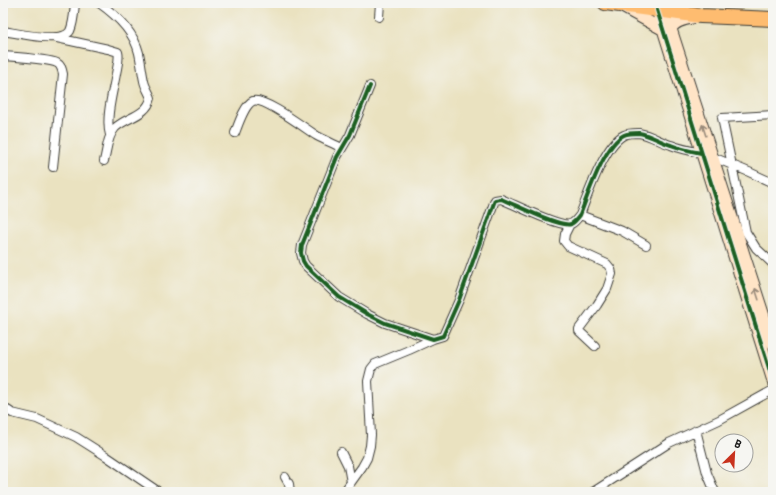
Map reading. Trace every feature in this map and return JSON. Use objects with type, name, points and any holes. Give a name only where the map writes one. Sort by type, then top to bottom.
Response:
[{"type":"highway","points":[[611,4],[653,8],[685,8],[701,16],[773,19]]},
{"type":"street","points":[[57,38],[64,36],[69,32],[74,19],[75,3]]},
{"type":"street","points":[[99,3],[118,19],[127,29],[135,42],[139,53],[144,83],[151,98],[150,104],[147,108],[118,125],[110,135]]},
{"type":"street","points":[[379,17],[380,3]]},
{"type":"street","points":[[611,4],[666,29],[701,154],[773,381]]},
{"type":"street","points":[[653,8],[666,29],[713,157],[773,344]]},
{"type":"street","points":[[666,29],[681,21],[701,16]]},
{"type":"street","points":[[3,32],[57,38],[115,50],[118,52],[118,63],[109,116],[110,135],[104,161]]},
{"type":"street","points":[[3,56],[48,61],[57,63],[61,67],[63,74],[53,167]]},
{"type":"street","points":[[370,86],[304,239],[301,253],[302,261],[339,297],[367,314],[385,323],[433,339]]},
{"type":"street","points":[[235,133],[245,109],[254,100],[260,101],[342,148]]},
{"type":"street","points":[[773,115],[722,118],[746,232],[756,248],[773,264]]},
{"type":"street","points":[[595,346],[578,329],[597,305],[607,289],[612,274],[611,269],[607,264],[568,246],[564,241],[565,234],[570,224],[580,215],[600,165],[616,142],[624,135],[631,133],[639,133],[672,146],[701,154]]},
{"type":"street","points":[[713,157],[773,183]]},
{"type":"street","points":[[344,492],[367,458],[370,446],[368,381],[371,369],[375,364],[443,336],[459,300],[495,200],[501,199],[542,217],[563,224],[570,224]]},
{"type":"street","points":[[580,215],[622,231],[646,245]]},
{"type":"street","points":[[593,492],[668,443],[719,420],[773,390]]},
{"type":"street","points":[[3,407],[12,413],[37,419],[76,438],[106,456],[159,492]]},
{"type":"street","points":[[696,430],[706,473],[715,492]]},
{"type":"street","points":[[341,452],[348,466],[351,482]]},
{"type":"street","points":[[285,477],[289,484],[290,492]]},
{"type":"cycle path","points":[[657,10],[773,381]]},
{"type":"cycle path","points":[[370,86],[350,135],[337,157],[302,245],[301,253],[306,266],[339,297],[385,323],[433,339],[443,336],[459,300],[495,200],[501,199],[547,219],[565,224],[571,224],[580,215],[603,159],[617,140],[624,135],[639,133],[678,148],[701,153]]}]
